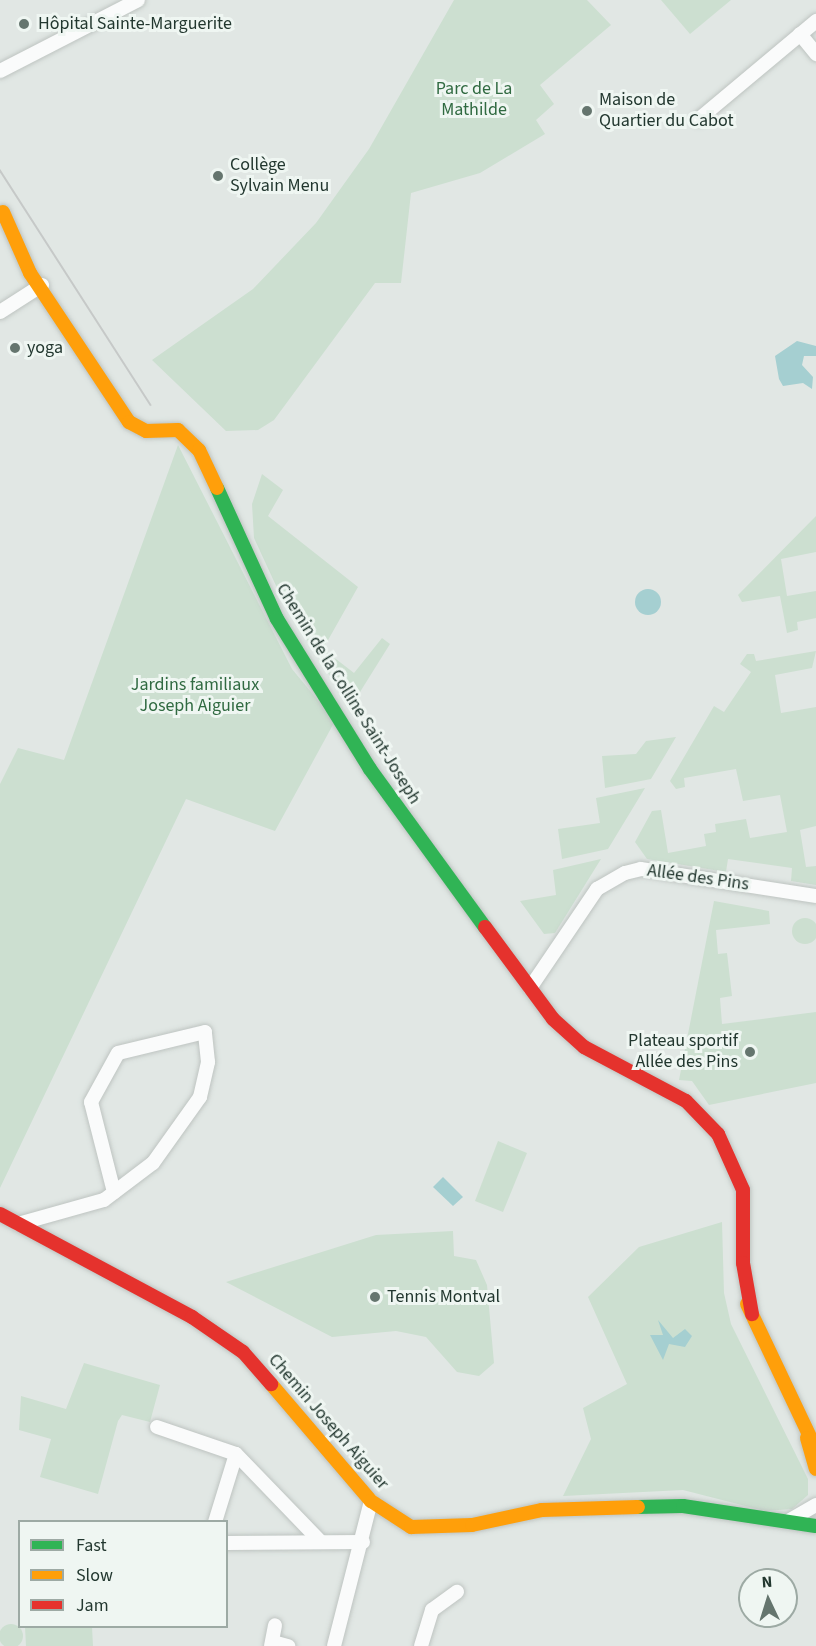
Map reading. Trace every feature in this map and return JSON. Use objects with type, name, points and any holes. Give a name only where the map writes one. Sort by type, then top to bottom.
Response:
[{"type":"street","points":[[0,71],[138,0]]},
{"type":"street","points":[[699,119],[816,21]]},
{"type":"street","points":[[800,34],[816,54]]},
{"type":"street","name":"Chemin de la Colline Saint-Joseph","points":[[1,210],[42,266],[42,285],[129,422],[146,431],[178,430],[199,450],[277,619],[370,769],[530,988],[572,1038],[686,1101],[726,1147],[743,1190],[743,1263],[752,1314],[816,1449]]},
{"type":"street","points":[[0,312],[42,285]]},
{"type":"street","name":"Allée des Pins","points":[[530,988],[597,889],[625,873],[641,869],[816,896]]},
{"type":"street","points":[[18,1224],[114,1192],[153,1163],[183,1128],[200,1097],[208,1062],[205,1032],[118,1053],[91,1102],[114,1192]]},
{"type":"street","name":"Chemin Joseph Aiguier","points":[[0,1214],[192,1317],[243,1352],[371,1501],[393,1519],[428,1530],[542,1510],[667,1506],[768,1523],[816,1526]]},
{"type":"street","name":"Chemin de la Colline Saint-Joseph","points":[[802,1422],[816,1469]]},
{"type":"street","points":[[157,1427],[236,1454],[320,1541]]},
{"type":"street","points":[[215,1520],[236,1454]]},
{"type":"street","points":[[334,1646],[363,1542],[371,1501]]},
{"type":"street","name":"Chemin Joseph Aiguier","points":[[768,1523],[802,1517],[816,1505]]},
{"type":"street","points":[[228,1542],[363,1542]]},
{"type":"street","points":[[421,1646],[432,1610],[457,1592]]},
{"type":"street","points":[[275,1625],[272,1644],[288,1646]]},
{"type":"green space","name":"Parc de La Mathilde","points":[[454,0],[587,0],[611,25],[540,85],[554,104],[536,120],[545,134],[480,173],[411,193],[401,283],[375,283],[274,420],[258,430],[226,431],[152,360],[253,289],[316,223],[369,149]]},
{"type":"green space","points":[[661,0],[731,0],[690,34]]},
{"type":"green space","name":"Jardins familiaux Joseph Aiguier","points":[[178,445],[292,669],[335,721],[275,831],[186,799],[0,1188],[0,784],[18,748],[64,760]]},
{"type":"green space","points":[[262,474],[283,490],[268,516],[358,587],[323,649],[354,673],[382,638],[390,644],[350,708],[284,603],[254,538],[252,504]]},
{"type":"green space","points":[[816,516],[816,552],[781,559],[787,596],[816,591],[816,618],[797,622],[798,630],[787,633],[780,596],[742,602],[738,595]]},
{"type":"green space","points":[[816,651],[812,668],[775,675],[781,713],[816,707],[816,826],[800,830],[806,867],[816,866],[816,885],[791,881],[792,868],[728,859],[726,872],[647,859],[635,842],[652,811],[661,810],[668,853],[706,846],[704,834],[716,832],[715,824],[746,819],[750,838],[787,832],[780,795],[743,801],[736,769],[684,778],[685,787],[676,789],[670,781],[714,706],[724,712],[751,672],[740,664],[747,654],[754,654],[756,661]]},
{"type":"green space","points":[[676,737],[651,779],[605,788],[602,756],[636,754],[646,741]]},
{"type":"green space","points":[[645,788],[608,849],[562,859],[558,829],[600,823],[596,798]]},
{"type":"green space","points":[[601,859],[555,933],[544,934],[520,901],[556,895],[553,870]]},
{"type":"green space","name":"Plateau sportif Allée des Pins","points":[[714,901],[769,911],[770,924],[716,930],[718,954],[727,953],[732,996],[720,998],[722,1024],[816,1012],[816,1083],[709,1105],[692,1081],[679,1080]]},
{"type":"green space","points":[[805,918],[817,926],[817,936],[814,940],[805,944],[796,940],[792,931],[796,922]]},
{"type":"green space","points":[[498,1141],[527,1153],[503,1212],[475,1201]]},
{"type":"green space","points":[[722,1222],[724,1293],[731,1324],[808,1479],[808,1495],[792,1509],[765,1511],[683,1490],[563,1496],[591,1439],[583,1408],[627,1384],[588,1297],[639,1247]]},
{"type":"green space","name":"Tennis Montval","points":[[453,1231],[454,1256],[476,1260],[487,1285],[494,1363],[479,1376],[457,1372],[426,1337],[396,1331],[332,1337],[226,1282],[376,1235]]},
{"type":"green space","points":[[84,1363],[160,1385],[150,1422],[122,1415],[118,1421],[98,1494],[40,1477],[51,1439],[19,1430],[21,1396],[66,1409]]},
{"type":"green space","points":[[7,1625],[15,1625],[22,1632],[22,1640],[15,1647],[7,1647],[0,1640],[0,1632]]},
{"type":"green space","points":[[25,1628],[92,1628],[93,1646],[26,1646]]},
{"type":"water","points":[[797,341],[816,346],[816,356],[804,356],[802,365],[813,377],[812,389],[803,383],[783,386],[779,379],[775,356]]},
{"type":"water","points":[[648,589],[657,593],[661,602],[657,611],[648,615],[639,611],[635,602],[639,593]]},
{"type":"water","points":[[443,1177],[463,1197],[453,1206],[433,1187]]},
{"type":"water","points":[[658,1320],[673,1338],[685,1329],[692,1336],[685,1347],[669,1344],[663,1360],[650,1335],[663,1335]]},
{"type":"tram line","points":[[0,170],[151,405]]},
{"type":"traffic: fast","points":[[217,488],[277,619],[370,769],[485,927]]},
{"type":"traffic: fast","points":[[638,1507],[683,1506],[816,1526]]},
{"type":"traffic: slow","points":[[3,212],[30,273],[129,422],[146,431],[178,430],[199,450],[217,488]]},
{"type":"traffic: slow","points":[[747,1304],[816,1449]]},
{"type":"traffic: slow","points":[[271,1384],[371,1501],[411,1527],[472,1525],[542,1510],[638,1507]]},
{"type":"traffic: slow","points":[[807,1438],[816,1469]]},
{"type":"traffic: jam","points":[[485,927],[553,1019],[584,1047],[686,1101],[718,1134],[743,1190],[743,1263],[752,1314]]},
{"type":"traffic: jam","points":[[0,1214],[192,1317],[243,1352],[271,1384]]},
{"type":"place","name":"Hôpital Sainte-Marguerite","points":[[24,24]]},
{"type":"place","name":"Maison de Quartier du Cabot","points":[[587,111]]},
{"type":"place","name":"Collège Sylvain Menu","points":[[218,176]]},
{"type":"place","name":"yoga","points":[[15,348]]},
{"type":"place","name":"Plateau sportif Allée des Pins","points":[[750,1052]]},
{"type":"place","name":"Tennis Montval","points":[[375,1297]]}]
